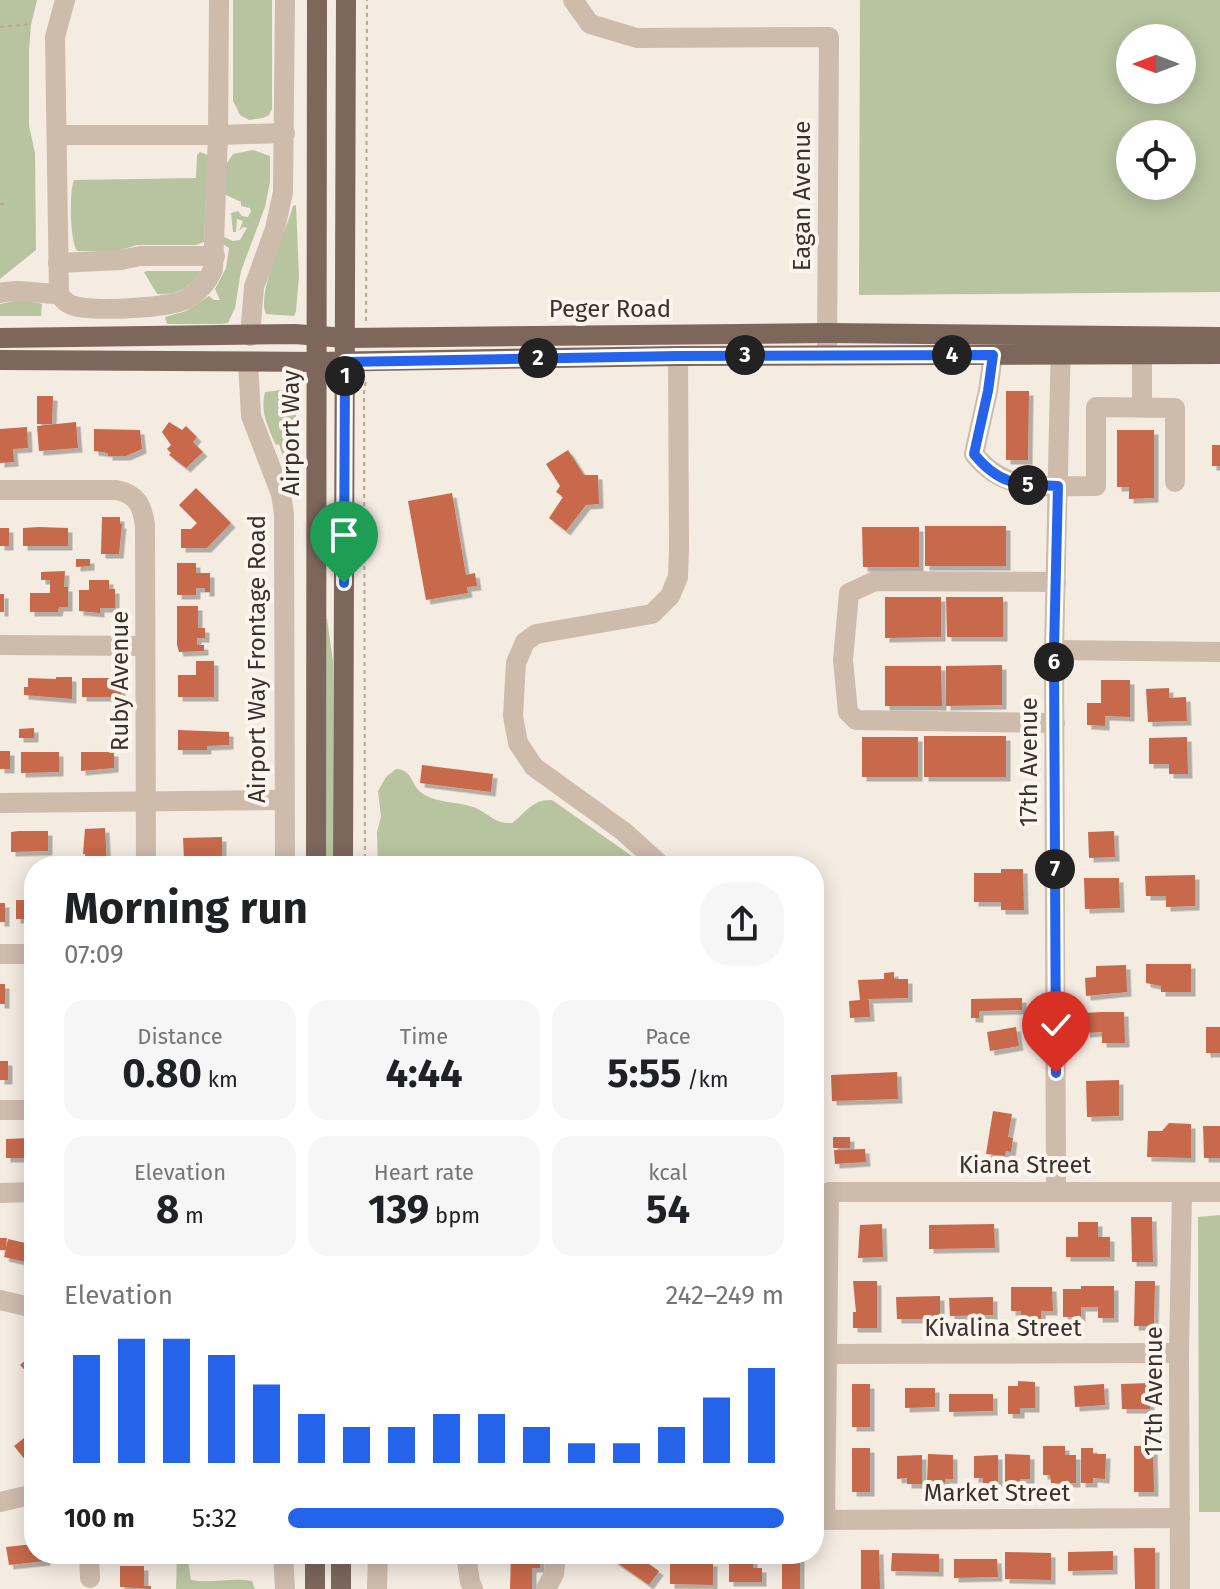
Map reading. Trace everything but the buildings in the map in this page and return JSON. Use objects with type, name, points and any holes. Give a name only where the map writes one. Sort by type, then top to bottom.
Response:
[{"type":"main road","name":"Airport Way","points":[[316,856],[317,0]]},
{"type":"main road","points":[[343,856],[355,362],[346,0]]},
{"type":"main road","name":"Peger Road","points":[[0,338],[827,333],[1142,345],[1220,354]]},
{"type":"main road","name":"Peger Road","points":[[1142,345],[1220,337]]},
{"type":"main road","name":"Peger Road","points":[[0,360],[355,362],[678,356],[993,355],[1060,344]]},
{"type":"main road","points":[[315,1564],[315,1589]]},
{"type":"main road","points":[[341,1564],[341,1589]]},
{"type":"street","points":[[65,0],[55,37],[59,294],[77,307],[168,306],[188,298],[202,287],[213,269],[219,0]]},
{"type":"street","points":[[250,336],[254,287],[275,229],[283,192],[285,0]]},
{"type":"street","name":"Eagan Avenue","points":[[573,0],[590,24],[637,38],[829,37],[827,355]]},
{"type":"street","points":[[57,135],[285,133]]},
{"type":"street","points":[[58,263],[140,256],[215,256]]},
{"type":"street","points":[[0,293],[15,290],[59,294]]},
{"type":"street","name":"17th Avenue","points":[[1056,1190],[1054,650],[1060,344]]},
{"type":"street","points":[[1142,345],[1142,407]]},
{"type":"street","points":[[993,355],[974,454],[987,470],[1006,481],[1027,485],[1096,486],[1096,407],[1175,408],[1175,482]]},
{"type":"street","points":[[651,856],[623,831],[534,767],[518,743],[513,716],[516,663],[525,642],[536,634],[652,614],[670,596],[678,577],[679,548],[678,356]]},
{"type":"street","name":"Airport Way Frontage Road","points":[[248,362],[251,416],[281,494],[284,514],[285,856]]},
{"type":"street","name":"Ruby Avenue","points":[[0,490],[116,490],[136,497],[144,513],[146,856]]},
{"type":"street","points":[[1055,723],[856,720],[848,712],[843,660],[849,593],[875,581],[1056,582]]},
{"type":"street","points":[[0,645],[145,646]]},
{"type":"street","points":[[1054,650],[1220,652]]},
{"type":"street","points":[[0,803],[284,800]]},
{"type":"street","points":[[0,954],[24,954]]},
{"type":"street","points":[[0,1110],[24,1110]]},
{"type":"street","points":[[0,1193],[24,1192]]},
{"type":"street","name":"Kiana Street","points":[[827,1354],[829,1192],[1220,1192]]},
{"type":"street","name":"17th Avenue","points":[[1180,1589],[1182,1193]]},
{"type":"street","points":[[0,1300],[24,1306]]},
{"type":"street","name":"Kivalina Street","points":[[827,1354],[1179,1353]]},
{"type":"street","points":[[824,1416],[827,1354]]},
{"type":"street","points":[[0,1502],[24,1496]]},
{"type":"street","name":"Market Street","points":[[824,1520],[1180,1518]]},
{"type":"street","points":[[89,1564],[90,1578]]},
{"type":"street","points":[[284,1564],[285,1589]]},
{"type":"street","points":[[377,1589],[378,1564]]},
{"type":"street","points":[[467,1564],[473,1589]]},
{"type":"street","points":[[546,1589],[554,1574],[555,1564]]},
{"type":"path","points":[[355,337],[367,0]]},
{"type":"path","points":[[0,27],[31,24]]},
{"type":"path","points":[[355,362],[365,856]]},
{"type":"green space","points":[[0,0],[37,0],[29,50],[29,126],[35,153],[36,250],[0,279]]},
{"type":"green space","points":[[233,0],[272,0],[272,109],[263,118],[249,120],[240,115],[233,101]]},
{"type":"green space","points":[[860,0],[1220,0],[1220,292],[859,295]]},
{"type":"green space","points":[[253,150],[270,156],[270,182],[265,207],[241,271],[235,308],[228,323],[167,324],[165,317],[186,311],[209,296],[220,300],[215,289],[226,268],[229,248],[224,245],[224,237],[240,240],[247,228],[239,231],[243,221],[237,219],[236,232],[233,232],[231,213],[238,211],[248,217],[251,211],[224,194],[225,166],[233,154]]},
{"type":"green space","points":[[200,152],[208,155],[204,242],[196,245],[137,245],[118,251],[77,251],[71,216],[74,180],[196,178],[197,155]]},
{"type":"green space","points":[[296,205],[299,276],[296,311],[294,316],[266,314],[264,304],[268,277],[293,206]]},
{"type":"green space","points":[[202,271],[182,289],[170,294],[157,294],[144,272]]},
{"type":"green space","points":[[23,299],[42,304],[41,316],[0,316],[0,304]]},
{"type":"green space","points":[[298,388],[297,499],[263,406],[265,392]]},
{"type":"green space","points":[[324,619],[327,619],[333,661],[333,856],[323,856]]},
{"type":"green space","points":[[396,769],[402,770],[428,797],[471,806],[502,822],[512,823],[535,804],[552,800],[632,856],[378,856],[377,832],[381,817],[378,791],[386,777]]},
{"type":"green space","points":[[1220,1215],[1220,1512],[1199,1512],[1198,1217]]},
{"type":"green space","points":[[177,1564],[189,1564],[191,1580],[252,1581],[255,1589],[176,1589]]},
{"type":"route","points":[[344,583],[345,362],[678,356],[993,355],[974,454],[987,470],[1006,481],[1058,486],[1054,650],[1056,1073]]}]
